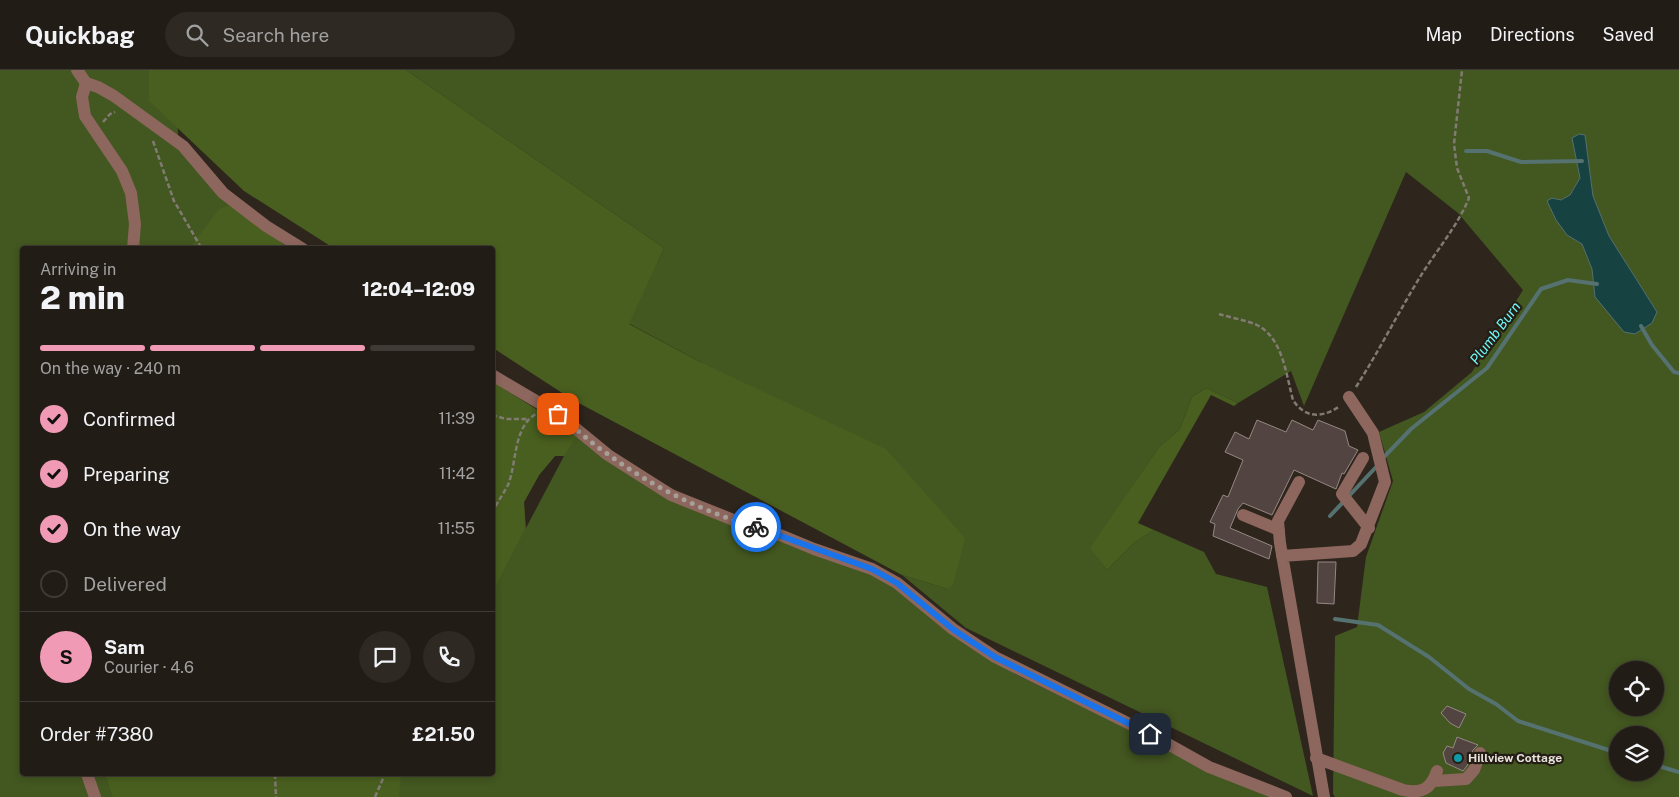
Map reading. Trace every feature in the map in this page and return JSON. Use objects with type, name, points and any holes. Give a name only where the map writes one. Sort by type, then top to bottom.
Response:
[{"type":"street","points":[[77,70],[86,83],[98,87],[134,109],[183,146],[222,193],[266,226],[298,246]]},
{"type":"street","points":[[86,83],[82,97],[85,116],[122,171],[132,194],[135,224],[133,246]]},
{"type":"street","points":[[495,376],[558,414],[608,455],[671,495],[736,522],[768,530],[814,549],[872,569],[897,583],[954,630],[995,657],[1150,734],[1208,767],[1286,797]]},
{"type":"street","points":[[1282,556],[1353,551],[1361,544],[1369,528],[1385,482],[1384,474],[1373,433],[1350,398]]},
{"type":"street","points":[[1362,458],[1342,494],[1369,528]]},
{"type":"street","points":[[1298,482],[1278,521],[1282,556],[1324,797]]},
{"type":"street","points":[[1243,515],[1279,530]]},
{"type":"street","points":[[1316,758],[1415,792],[1430,786],[1435,776],[1466,779],[1474,770],[1480,752]]},
{"type":"street","points":[[88,776],[95,797]]},
{"type":"path","points":[[1219,314],[1255,324],[1266,330],[1275,339],[1293,400],[1304,413],[1317,416],[1331,412],[1350,398],[1376,357],[1420,277],[1462,215],[1469,198],[1457,168],[1454,144],[1462,70]]},
{"type":"path","points":[[101,138],[104,119],[110,114],[134,109]]},
{"type":"path","points":[[148,136],[155,143],[174,201],[200,246]]},
{"type":"path","points":[[495,416],[506,420],[527,418],[546,408]]},
{"type":"path","points":[[495,508],[508,484],[520,433],[527,418]]},
{"type":"path","points":[[275,776],[276,797]]},
{"type":"path","points":[[375,797],[384,776]]},
{"type":"green space","points":[[0,70],[174,70],[179,149],[230,205],[286,246],[20,246],[20,776],[495,776],[495,383],[577,435],[586,444],[746,527],[871,572],[902,592],[956,637],[1017,675],[1145,737],[1277,797],[0,797]],"holes":[[[555,456],[564,456],[526,528],[524,502],[539,475]]]},
{"type":"green space","points":[[149,70],[406,70],[664,248],[629,324],[702,363],[886,449],[965,538],[953,585],[948,589],[902,575],[573,400],[495,349],[495,246],[330,246],[244,191],[149,101]]},
{"type":"green space","points":[[406,70],[1679,70],[1679,797],[1335,797],[1333,794],[1335,636],[1357,627],[1366,557],[1393,481],[1379,432],[1424,412],[1472,372],[1523,290],[1458,213],[1406,172],[1304,406],[1291,371],[1238,403],[1206,388],[1192,397],[1180,429],[1159,447],[1091,548],[1107,570],[1135,542],[1154,530],[1204,552],[1216,574],[1267,587],[1313,796],[966,628],[902,575],[948,589],[702,363],[628,323],[664,248]],"holes":[[[1585,135],[1593,196],[1609,236],[1657,312],[1595,297],[1592,269],[1582,244],[1567,235],[1552,198],[1561,200],[1570,195],[1580,178],[1572,138]]]},
{"type":"green space","points":[[230,205],[286,246],[191,246],[219,209]]},
{"type":"green space","points":[[495,383],[577,435],[564,456],[555,456],[539,475],[524,502],[525,529],[495,587]]},
{"type":"green space","points":[[1206,388],[1238,403],[1234,406],[1211,395],[1138,523],[1154,530],[1135,542],[1107,570],[1090,548],[1159,447],[1180,429],[1192,397]]},
{"type":"green space","points":[[106,776],[401,776],[399,797],[113,797]]},
{"type":"water","points":[[1579,134],[1585,135],[1593,196],[1609,236],[1657,312],[1652,323],[1635,334],[1624,332],[1595,297],[1592,269],[1582,244],[1567,235],[1556,220],[1547,201],[1552,198],[1561,200],[1570,195],[1580,178],[1572,138]]},
{"type":"building","points":[[1257,420],[1286,432],[1292,420],[1313,430],[1318,420],[1345,431],[1349,446],[1358,450],[1344,474],[1342,473],[1336,489],[1294,470],[1272,515],[1243,503],[1238,509],[1230,528],[1272,546],[1269,559],[1213,536],[1215,524],[1210,522],[1223,495],[1228,497],[1243,460],[1225,452],[1235,432],[1249,439]]},
{"type":"building","points":[[1318,562],[1336,562],[1334,604],[1317,603]]},
{"type":"building","points":[[1447,706],[1466,714],[1459,728],[1450,723],[1441,713]]},
{"type":"building","name":"Hillview Cottage","points":[[1457,737],[1478,745],[1473,750],[1463,771],[1446,763],[1443,753],[1447,746],[1453,748]]},
{"type":"waterway","points":[[1466,151],[1487,151],[1521,162],[1582,161]]},
{"type":"waterway","name":"Plumb Burn","points":[[1382,459],[1411,429],[1487,368],[1541,289],[1568,280],[1597,284]]},
{"type":"waterway","name":"Plumb Burn","points":[[1641,326],[1652,345],[1674,372],[1679,373]]},
{"type":"waterway","name":"Plumb Burn","points":[[1330,516],[1378,465]]},
{"type":"waterway","points":[[1335,619],[1378,625],[1429,657],[1469,689],[1496,704],[1518,721],[1609,750]]},
{"type":"waterway","points":[[1664,768],[1679,772]]},
{"type":"way so far","points":[[558,414],[608,455],[671,495],[736,522],[756,527]]},
{"type":"place","name":"Hillview Cottage","points":[[1458,758]]},
{"type":"route","points":[[756,527],[872,569],[897,583],[954,630],[995,657],[1150,734]]}]
